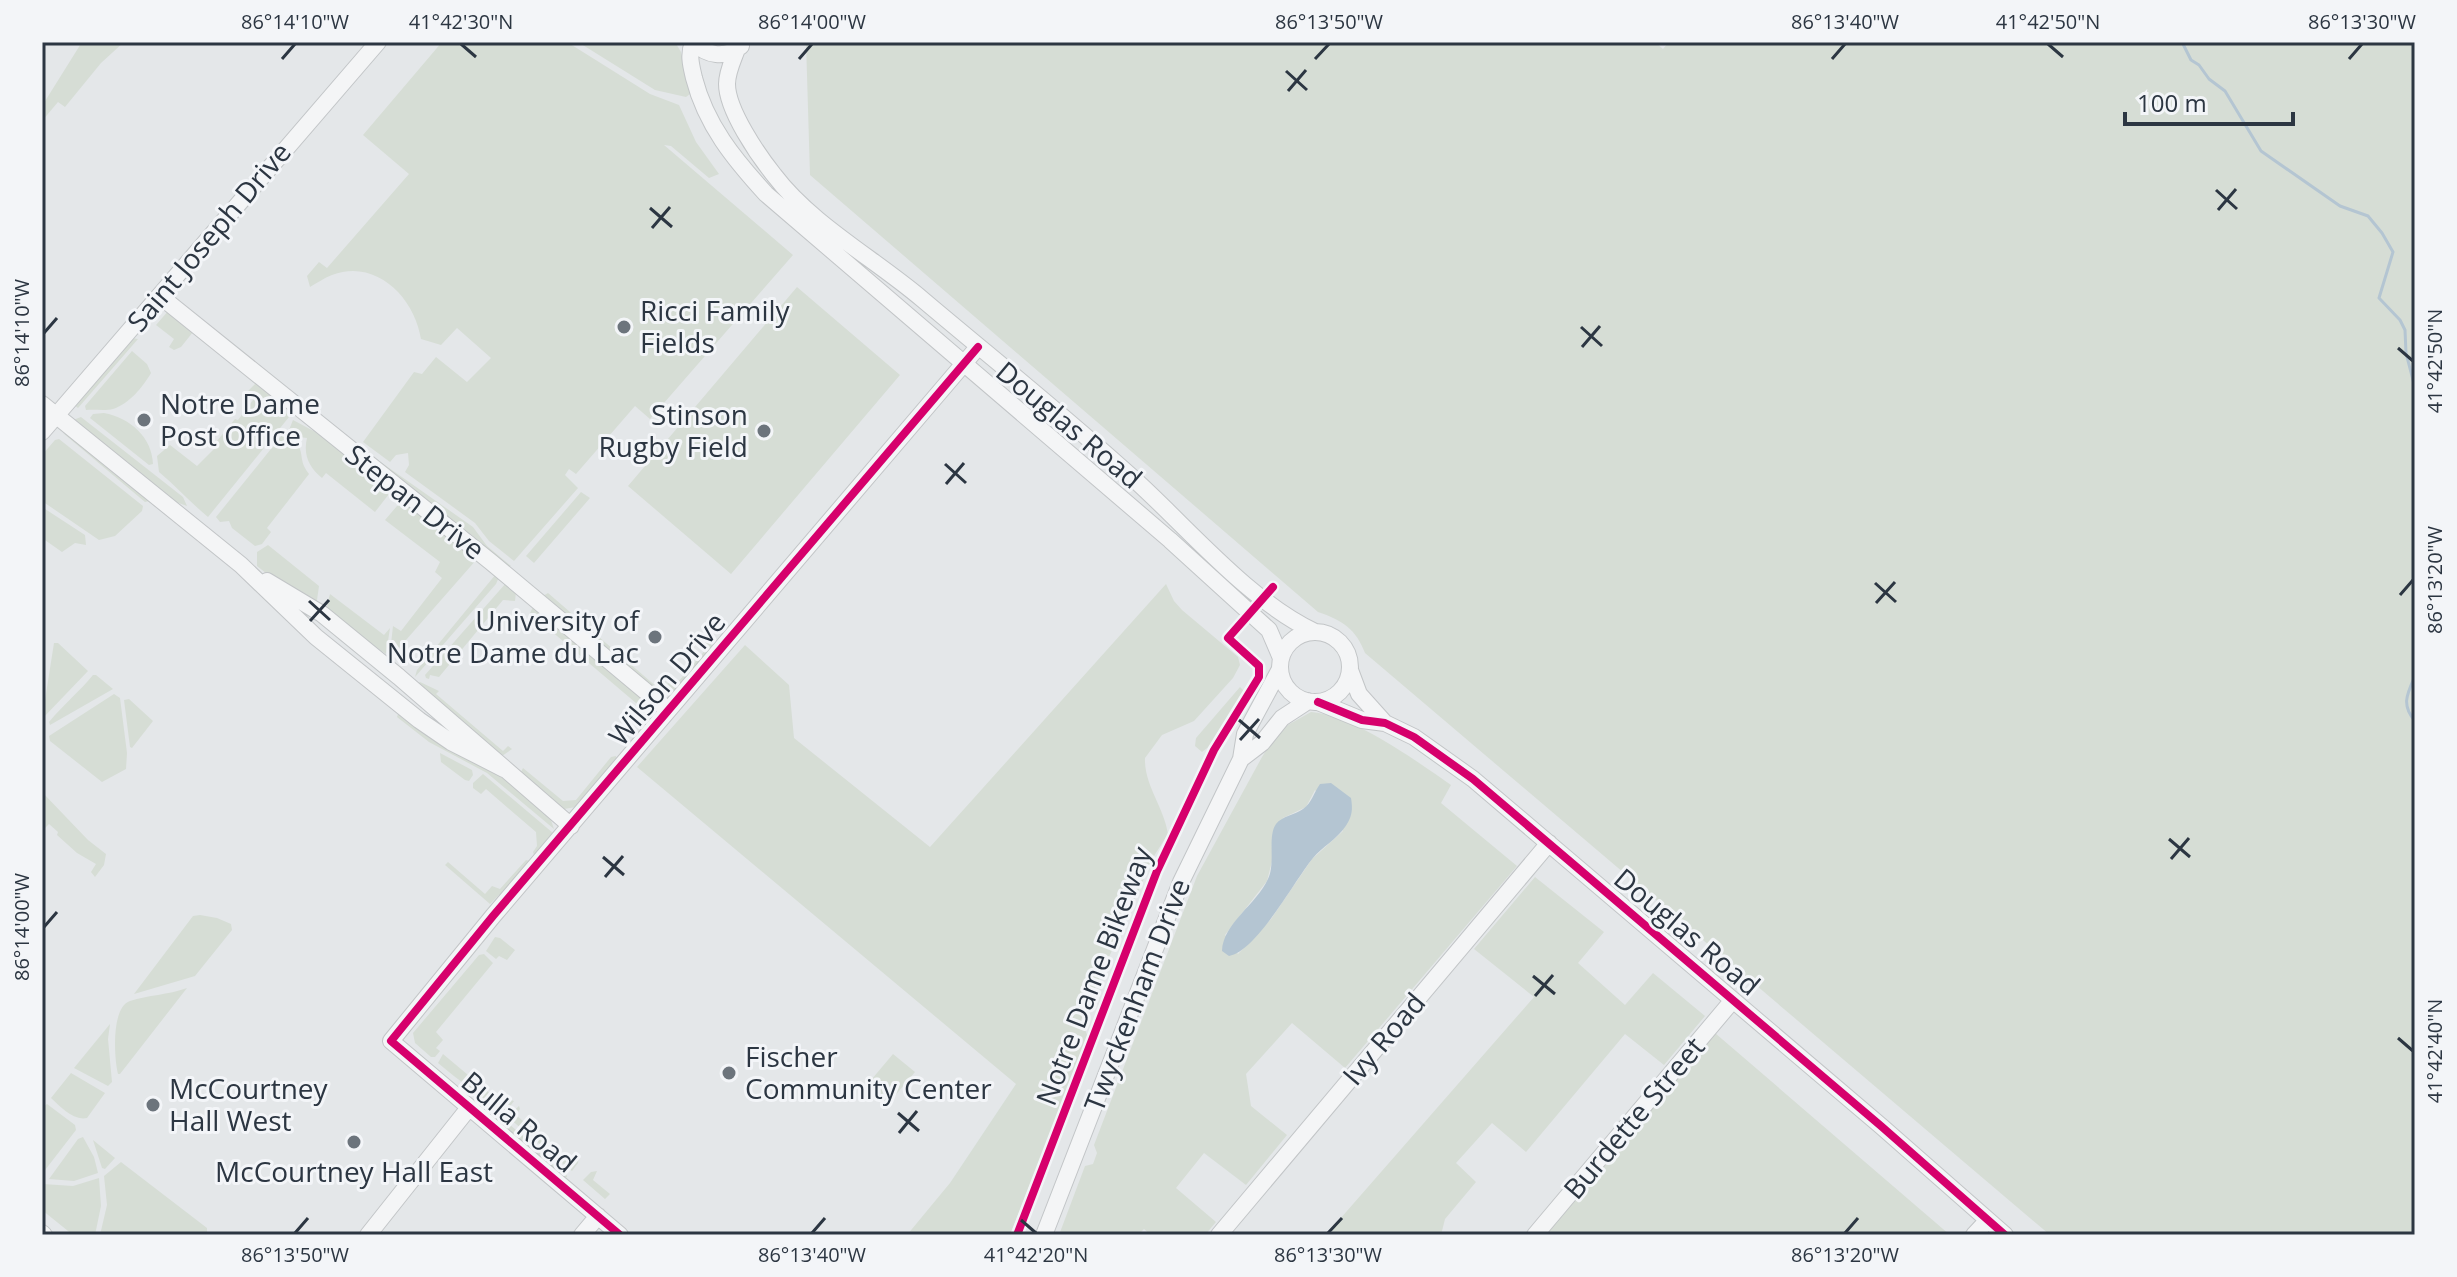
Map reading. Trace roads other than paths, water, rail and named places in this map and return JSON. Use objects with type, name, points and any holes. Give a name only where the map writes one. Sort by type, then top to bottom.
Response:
[{"type":"street","name":"Saint Joseph Drive","points":[[42,432],[378,42]]},
{"type":"street","points":[[693,42],[718,55],[740,46]]},
{"type":"street","name":"Douglas Road","points":[[693,42],[689,53],[698,95],[722,142],[741,166],[796,222],[1170,540],[1251,613],[1275,638],[1280,664]]},
{"type":"street","name":"Douglas Road","points":[[740,46],[727,80],[730,100],[754,148],[776,178],[823,222],[913,291],[1133,478],[1263,599],[1315,632]]},
{"type":"street","name":"Stepan Drive","points":[[160,296],[499,568],[668,710]]},
{"type":"street","name":"Wilson Drive","points":[[391,1041],[474,939],[978,347]]},
{"type":"street","points":[[42,404],[241,565],[322,614],[571,826]]},
{"type":"street","points":[[1315,632],[1337,639],[1345,648],[1350,670],[1343,688],[1336,695],[1313,702],[1289,690],[1280,664],[1285,648],[1293,639],[1315,632]]},
{"type":"street","name":"Twyckenham Drive","points":[[1044,1235],[1181,882],[1241,759],[1245,734],[1280,664]]},
{"type":"street","name":"Douglas Road","points":[[1350,670],[1359,694],[1385,723],[1443,757],[1549,843],[2005,1235]]},
{"type":"street","name":"Douglas Road","points":[[1313,702],[1362,720],[1385,723]]},
{"type":"street","name":"Twyckenham Drive","points":[[1241,759],[1262,743],[1282,718],[1313,702]]},
{"type":"street","name":"Ivy Road","points":[[1219,1235],[1549,843]]},
{"type":"street","name":"Burdette Street","points":[[1535,1235],[1733,1000]]},
{"type":"street","name":"Bulla Road","points":[[391,1041],[620,1235]]},
{"type":"street","points":[[368,1235],[468,1109]]},
{"type":"street","points":[[582,1235],[598,1216]]},
{"type":"street","points":[[1974,1235],[1988,1220]]},
{"type":"water","points":[[1331,783],[1351,798],[1347,823],[1313,858],[1263,929],[1240,951],[1229,956],[1222,951],[1228,931],[1268,879],[1273,829],[1282,819],[1306,807],[1320,784]]},
{"type":"waterway","points":[[2182,42],[2191,60],[2225,91],[2261,151],[2340,206],[2368,216],[2382,233],[2393,252],[2379,298],[2400,320],[2405,330],[2406,353],[2415,388]]},
{"type":"waterway","points":[[2415,676],[2407,704],[2415,721]]},
{"type":"place","name":"Ricci Family Fields","points":[[624,327]]},
{"type":"place","name":"Notre Dame Post Office","points":[[144,420]]},
{"type":"place","name":"Stinson Rugby Field","points":[[764,431]]},
{"type":"place","name":"University of Notre Dame du Lac","points":[[655,637]]},
{"type":"place","name":"Fischer Community Center","points":[[729,1073]]},
{"type":"place","name":"McCourtney Hall West","points":[[153,1105]]},
{"type":"place","name":"McCourtney Hall East","points":[[354,1142]]}]
